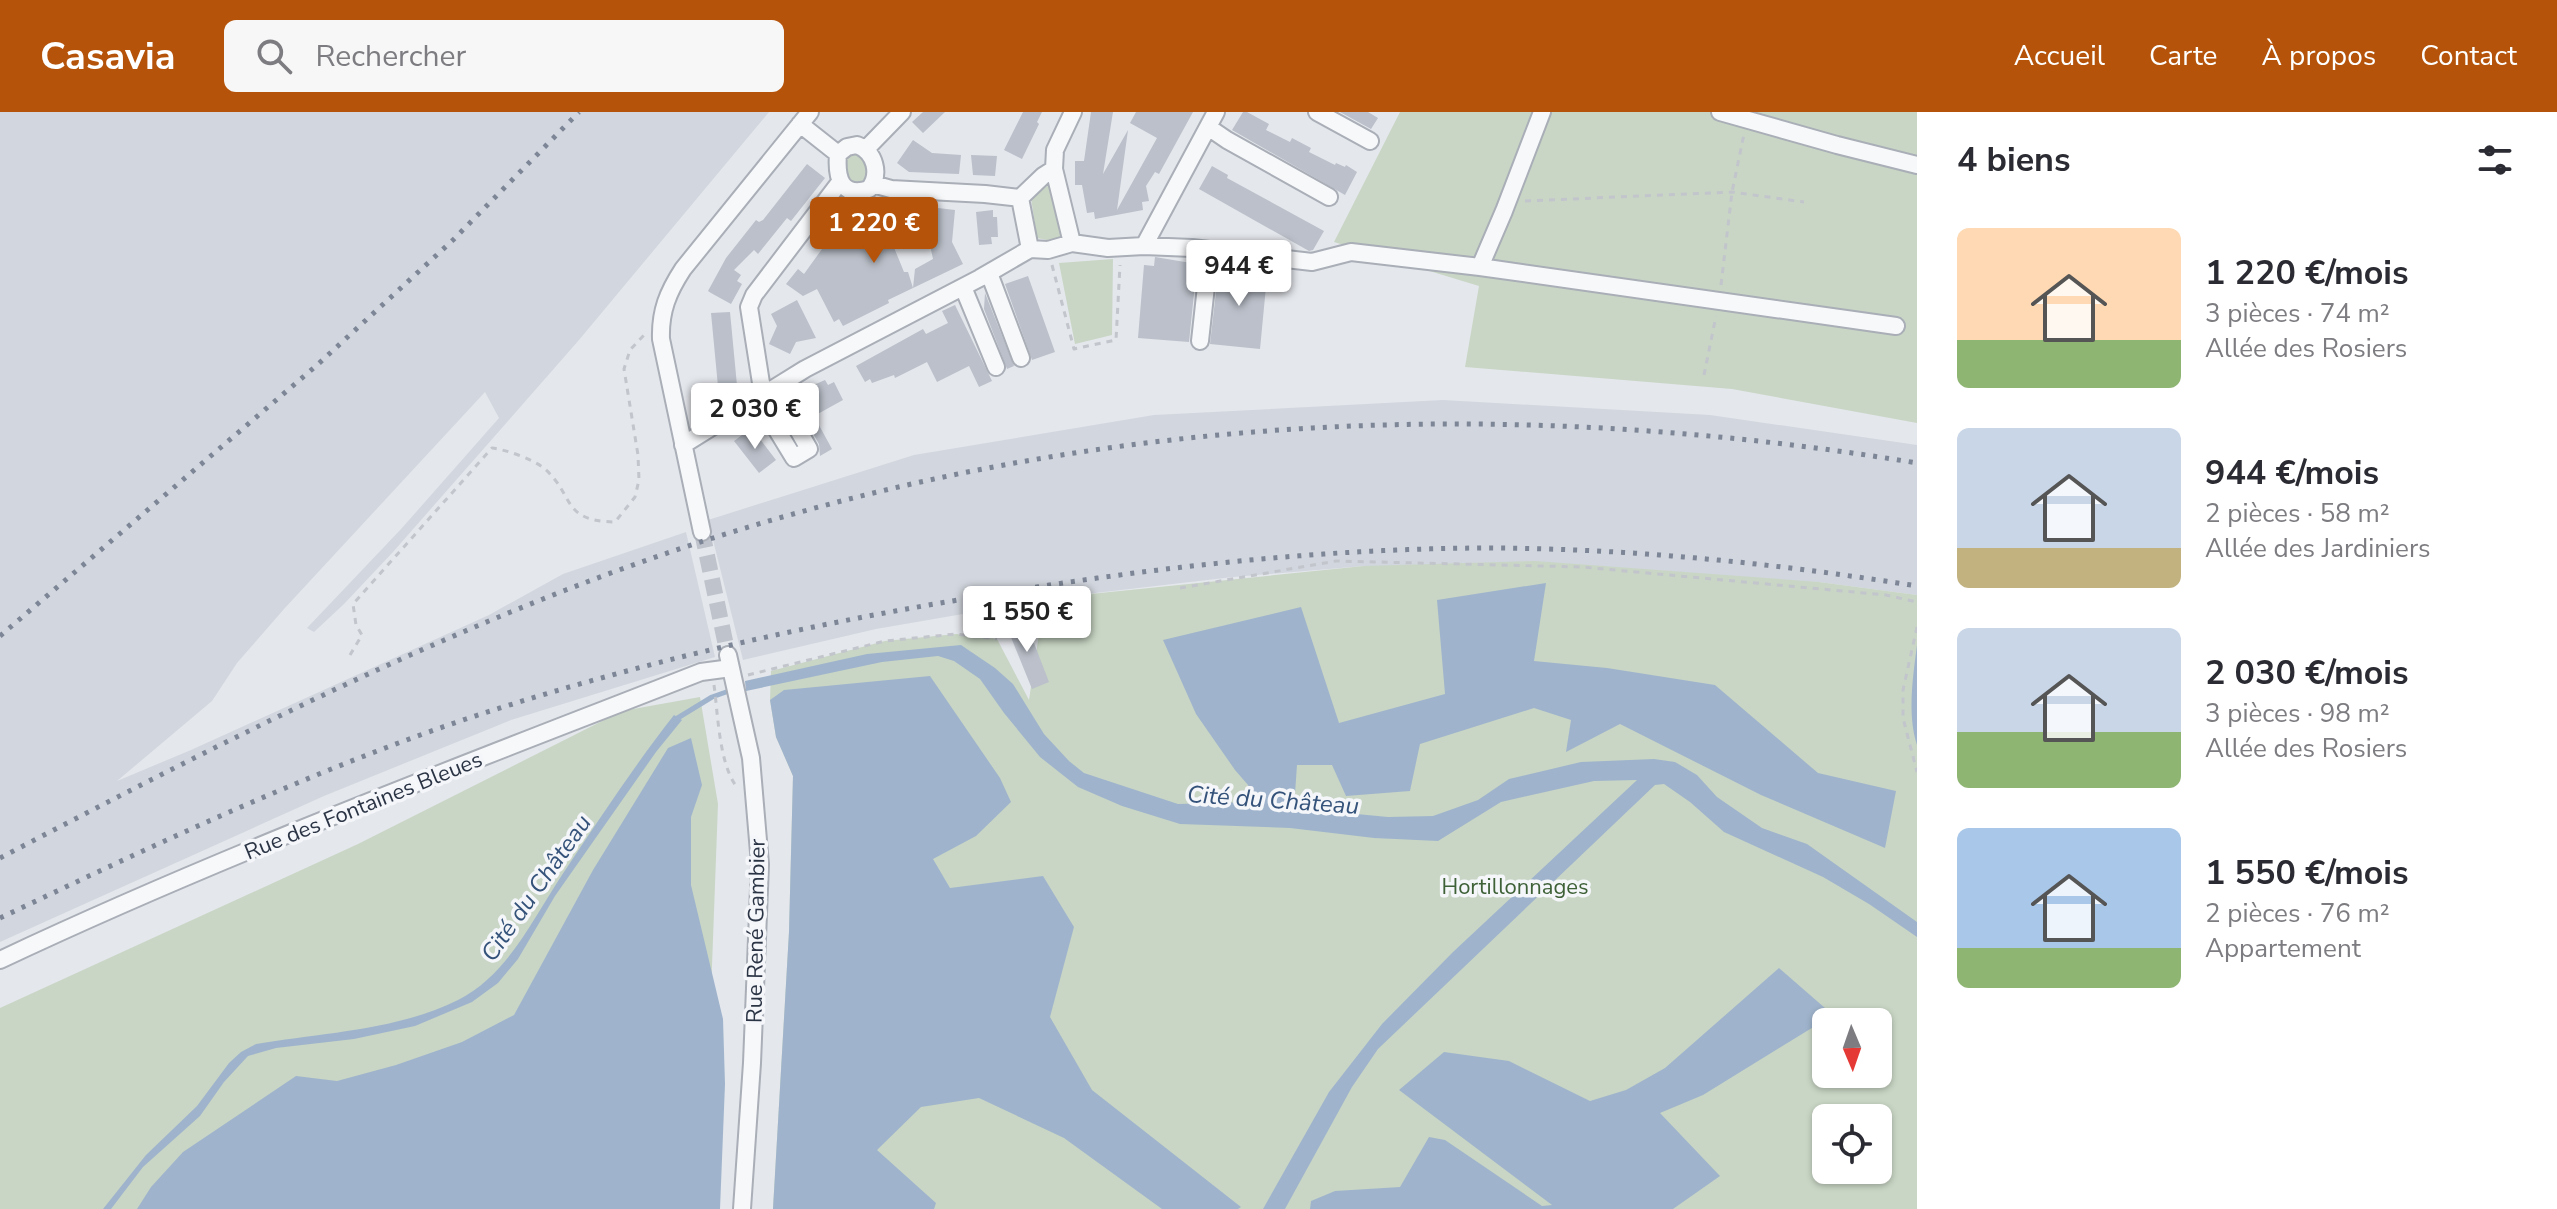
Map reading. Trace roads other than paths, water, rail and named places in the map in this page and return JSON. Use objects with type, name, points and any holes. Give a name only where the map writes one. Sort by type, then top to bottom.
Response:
[{"type":"street","points":[[866,149],[902,112]]},
{"type":"street","points":[[1072,243],[1054,169],[1055,150],[1073,112]]},
{"type":"street","points":[[1317,112],[1370,141]]},
{"type":"street","points":[[1480,267],[1542,112]]},
{"type":"street","points":[[1720,112],[1917,165]]},
{"type":"street","points":[[702,532],[661,339],[660,319],[668,292],[683,269],[805,118],[838,154]]},
{"type":"street","points":[[1144,246],[1212,119],[1227,140],[1329,197]]},
{"type":"street","points":[[857,145],[866,149],[873,157],[876,175],[873,184],[869,189],[851,192],[840,182],[838,154],[847,147],[857,145]]},
{"type":"street","points":[[1020,198],[1054,169]]},
{"type":"street","points":[[770,400],[761,383],[749,307],[754,295],[840,182]]},
{"type":"street","points":[[873,184],[891,189],[1020,198]]},
{"type":"street","points":[[1020,198],[1030,249]]},
{"type":"street","points":[[683,445],[770,400],[805,369],[1030,249],[1048,250],[1072,243],[1095,247],[1210,250],[1312,262],[1351,252],[1480,267],[1896,326]]},
{"type":"street","points":[[1200,341],[1210,250]]},
{"type":"street","points":[[989,273],[1021,358]]},
{"type":"street","points":[[963,287],[996,367]]},
{"type":"street","name":"Rue des Fontaines Bleues","points":[[0,960],[94,915],[303,827],[701,672],[731,667]]},
{"type":"street","name":"Rue René Gambier","points":[[731,667],[751,758],[760,864],[742,1209]]},
{"type":"water","points":[[1546,583],[1534,661],[1607,668],[1715,685],[1818,773],[1896,791],[1885,848],[1761,795],[1620,724],[1566,752],[1571,720],[1534,708],[1420,744],[1410,791],[1346,796],[1332,765],[1297,765],[1294,808],[1388,817],[1433,816],[1478,800],[1509,779],[1581,762],[1654,759],[1675,762],[1697,775],[1717,797],[1762,828],[1807,844],[1917,922],[1917,937],[1823,877],[1724,832],[1664,784],[1655,785],[1378,1049],[1352,1087],[1285,1209],[1263,1209],[1329,1092],[1382,1024],[1453,952],[1637,780],[1594,781],[1501,802],[1438,841],[1374,838],[1290,828],[1180,824],[1122,806],[1078,787],[1040,757],[980,679],[954,661],[938,656],[882,662],[746,691],[745,681],[867,654],[961,645],[1013,684],[1044,734],[1084,773],[1178,804],[1254,802],[1248,785],[1196,714],[1163,640],[1301,607],[1339,723],[1445,694],[1437,600]]},
{"type":"water","points":[[1917,645],[1917,745],[1912,708]]},
{"type":"water","points":[[930,676],[1000,778],[1011,802],[976,836],[933,859],[950,888],[1043,876],[1074,927],[1050,1017],[1092,1090],[1241,1207],[1238,1209],[1162,1209],[1064,1138],[979,1098],[921,1107],[877,1150],[936,1203],[934,1209],[773,1209],[789,932],[793,776],[776,737],[770,700],[784,690]]},
{"type":"water","points":[[674,715],[682,720],[555,896],[518,959],[498,983],[472,1002],[415,1026],[354,1039],[276,1048],[248,1056],[224,1082],[200,1116],[143,1167],[111,1209],[103,1209],[146,1155],[197,1106],[241,1052],[256,1044],[411,1018],[458,1000],[476,989],[518,945],[603,814]]},
{"type":"water","points":[[691,738],[702,785],[691,817],[691,885],[723,1019],[725,1084],[720,1209],[137,1209],[151,1187],[183,1152],[296,1076],[337,1081],[396,1065],[462,1042],[514,1015],[593,870],[668,748]]},
{"type":"water","points":[[1779,968],[1825,1008],[1812,1008],[1812,1028],[1703,1095],[1660,1113],[1720,1176],[1673,1209],[1310,1209],[1311,1201],[1335,1191],[1400,1187],[1429,1137],[1445,1140],[1542,1206],[1552,1205],[1399,1090],[1444,1052],[1509,1061],[1590,1101],[1626,1090],[1665,1068]]},
{"type":"waterway","name":"Cité du Château","points":[[676,719],[712,697],[729,691]]},
{"type":"tunnel","points":[[702,532],[728,655]]},
{"type":"railway","points":[[0,636],[316,366],[453,240],[579,112]]},
{"type":"railway","points":[[0,858],[305,704],[539,600],[619,570],[778,518],[939,478],[1099,449],[1261,431],[1424,424],[1587,427],[1752,440],[1917,463]]},
{"type":"railway","points":[[0,918],[288,787],[466,719],[587,682],[709,650],[958,600],[1088,579],[1219,563],[1350,552],[1482,548],[1700,558],[1917,586]]},
{"type":"park label","name":"Hortillonnages","points":[[1515,886]]}]
